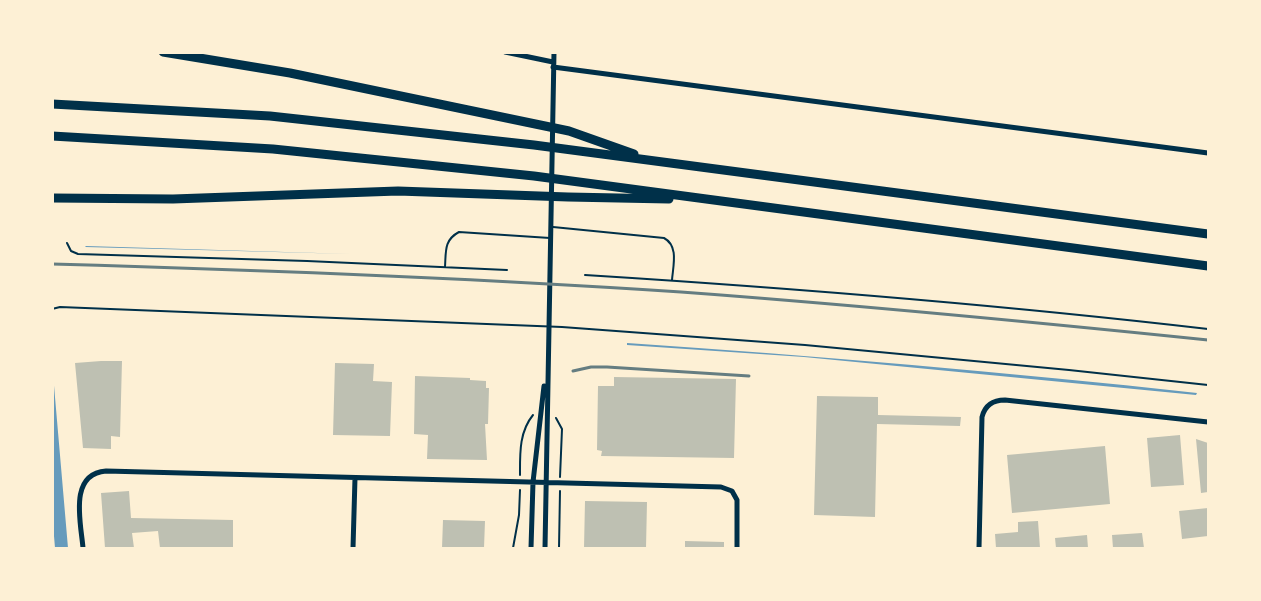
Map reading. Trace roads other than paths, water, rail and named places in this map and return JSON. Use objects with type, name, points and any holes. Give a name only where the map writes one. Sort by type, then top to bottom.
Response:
[{"type":"highway","points":[[163,52],[271,70],[569,131],[650,159]]},
{"type":"highway","points":[[52,104],[270,116],[534,145],[1209,234]]},
{"type":"highway","points":[[52,136],[273,149],[534,176],[1209,266]]},
{"type":"highway","points":[[52,198],[173,199],[398,191],[713,200]]},
{"type":"street","points":[[505,52],[553,65],[1209,153]]},
{"type":"street","points":[[545,549],[554,52]]},
{"type":"street","points":[[531,549],[534,482],[548,354]]},
{"type":"street","points":[[979,549],[982,422],[985,409],[992,402],[1005,400],[1209,422]]},
{"type":"street","points":[[83,549],[80,494],[87,479],[96,473],[106,471],[725,487],[734,493],[737,500],[736,549]]},
{"type":"street","points":[[353,549],[355,478]]},
{"type":"lane","points":[[550,227],[664,238],[671,242],[674,248],[672,280]]},
{"type":"lane","points":[[445,267],[446,244],[448,239],[459,232],[550,238]]},
{"type":"lane","points":[[67,243],[71,251],[78,254],[507,270]]},
{"type":"lane","points":[[585,275],[940,302],[1209,329]]},
{"type":"lane","points":[[52,309],[60,307],[549,327],[805,345],[1209,385]]},
{"type":"water","points":[[86,246],[351,254],[85,247]]},
{"type":"water","points":[[627,343],[912,365],[1197,393],[1196,395],[804,357],[627,345]]},
{"type":"water","points":[[53,374],[68,548],[55,548]]},
{"type":"railway","points":[[52,264],[367,275],[681,292],[945,314],[1208,340]]},
{"type":"railway","points":[[573,371],[591,367],[607,367],[749,376]]}]
